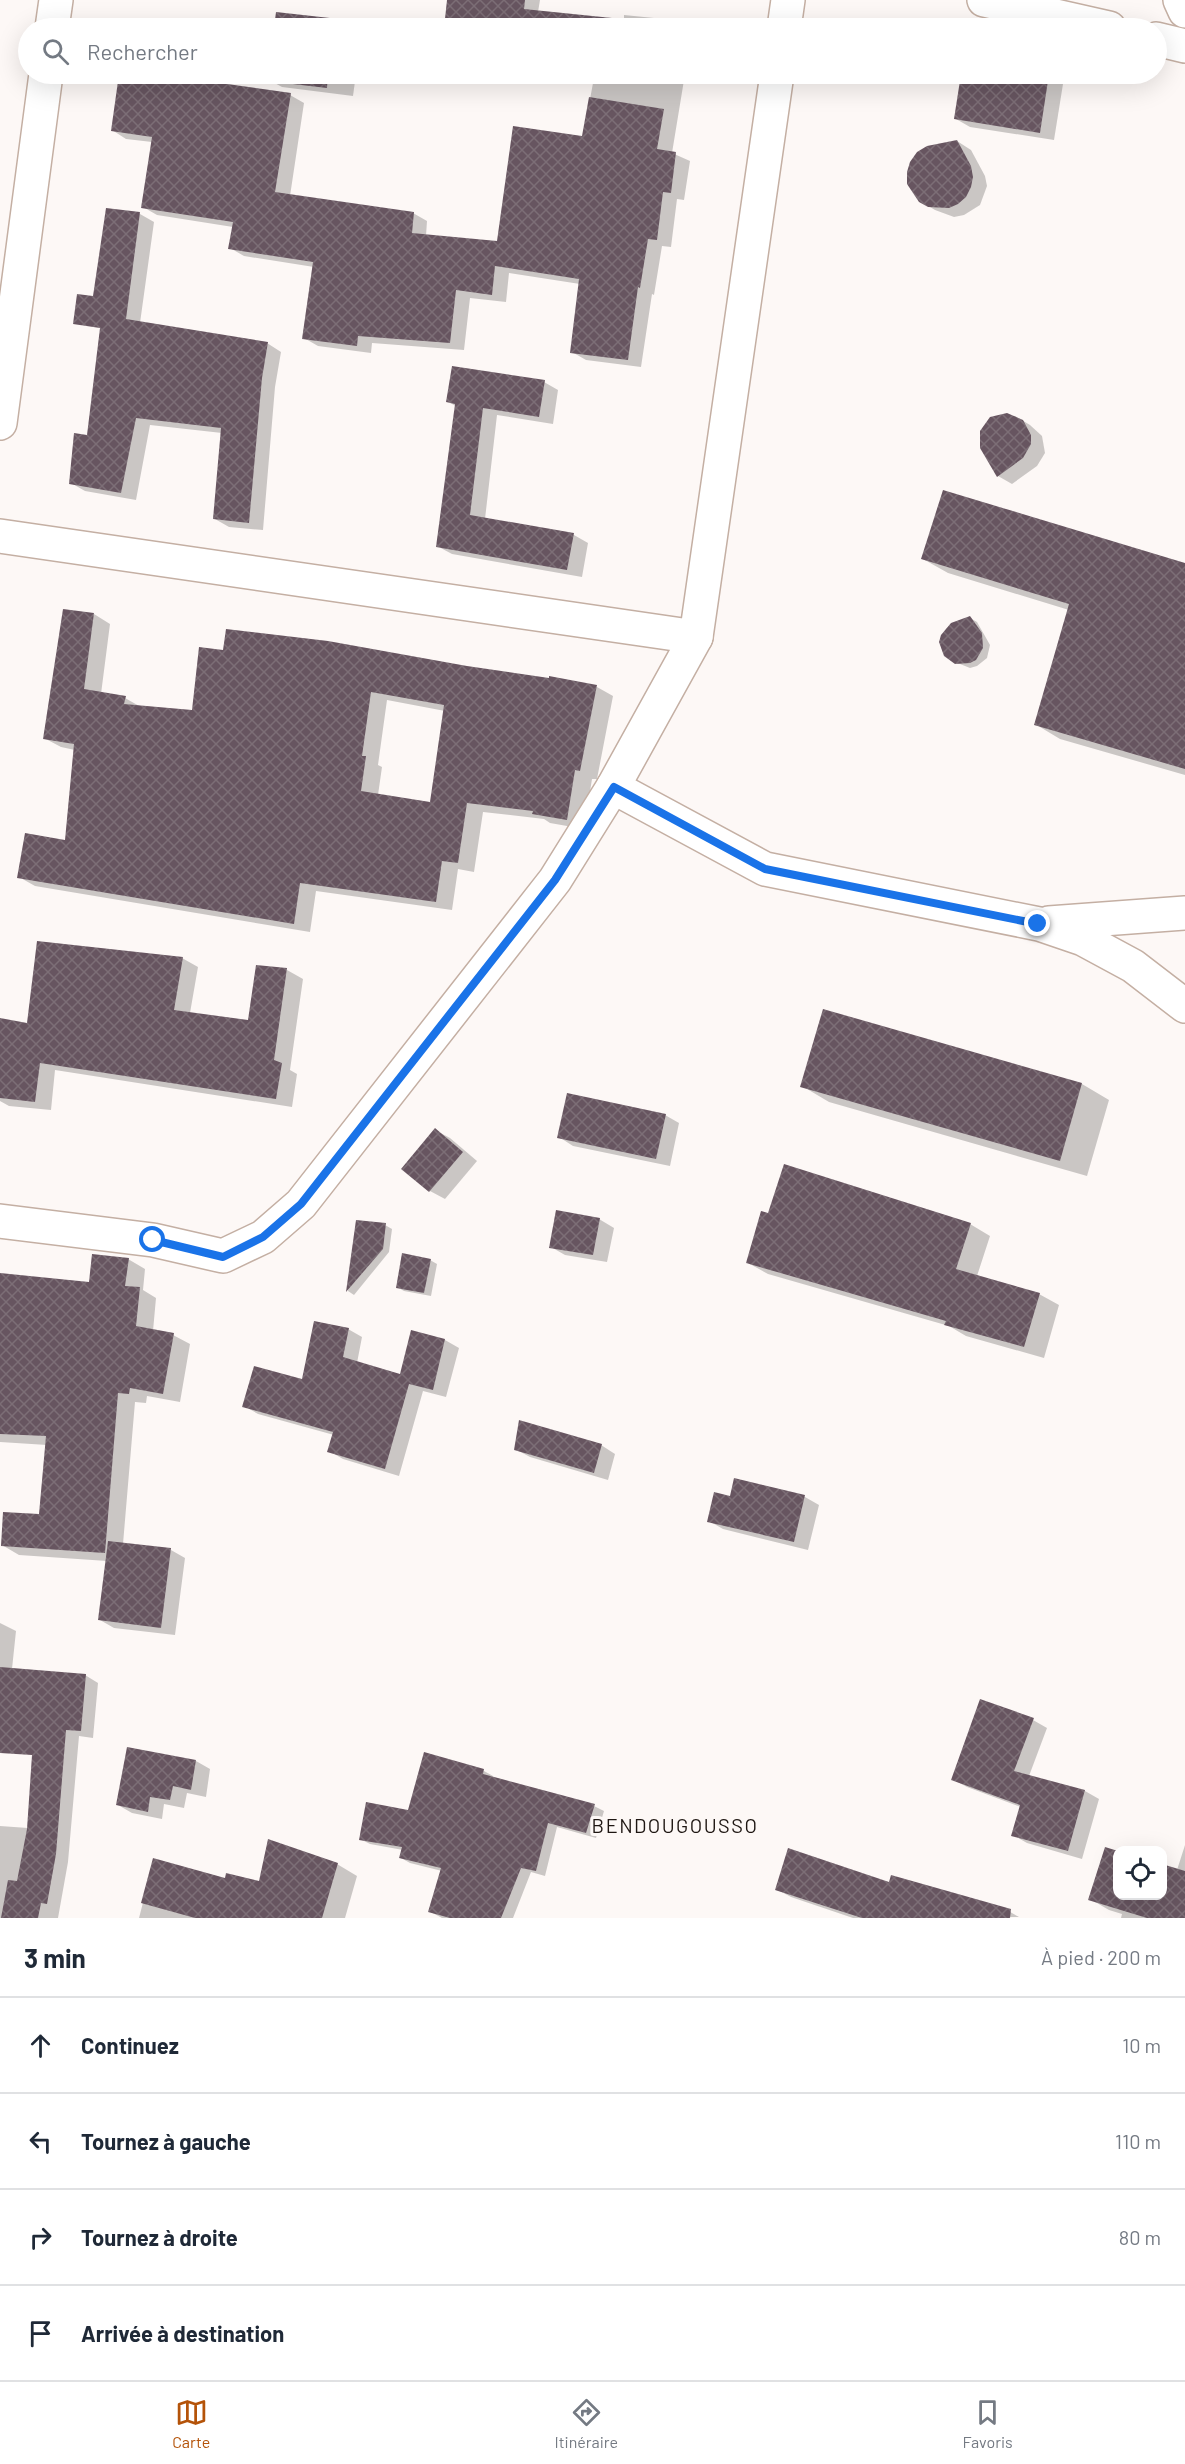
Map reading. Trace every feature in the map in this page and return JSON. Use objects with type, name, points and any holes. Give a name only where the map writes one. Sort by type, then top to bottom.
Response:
[{"type":"street","points":[[53,18],[56,0]]},
{"type":"street","points":[[785,18],[788,0]]},
{"type":"street","points":[[984,0],[1064,18]]},
{"type":"street","points":[[1180,0],[1185,11]]},
{"type":"street","points":[[1167,42],[1185,46]]},
{"type":"street","points":[[0,423],[45,84]]},
{"type":"street","points":[[0,1221],[153,1240],[223,1257],[263,1237],[301,1204],[555,880],[614,787],[696,637],[776,84]]},
{"type":"street","points":[[0,536],[696,637]]},
{"type":"street","points":[[614,787],[765,869],[1038,924],[1083,939],[1133,966],[1185,1006]]},
{"type":"street","points":[[1038,924],[1185,913]]},
{"type":"building","points":[[447,0],[525,0],[524,9],[612,18],[445,18]]},
{"type":"building","points":[[276,12],[330,18],[275,18]]},
{"type":"building","points":[[118,84],[227,84],[291,93],[275,192],[414,212],[412,233],[497,241],[513,126],[582,136],[589,97],[664,109],[657,149],[676,152],[671,193],[663,192],[657,240],[648,239],[640,288],[638,287],[628,360],[570,353],[579,279],[495,266],[492,295],[456,290],[450,343],[358,336],[357,346],[302,339],[313,262],[228,249],[233,222],[141,208],[152,137],[111,131]]},
{"type":"building","points":[[293,84],[327,84],[327,88]]},
{"type":"building","points":[[959,84],[1047,84],[1040,133],[954,119]]},
{"type":"building","points":[[957,140],[971,166],[973,177],[971,187],[966,197],[958,204],[949,208],[928,207],[919,202],[907,184],[910,162],[917,152],[927,146]]},
{"type":"building","points":[[106,208],[140,212],[126,319],[268,342],[262,378],[249,523],[213,519],[221,428],[136,418],[121,493],[69,484],[74,433],[87,435],[100,328],[73,324],[77,294],[93,296]]},
{"type":"building","points":[[452,366],[545,380],[539,417],[483,408],[470,515],[574,533],[567,570],[436,547],[455,404],[446,402]]},
{"type":"building","points":[[1007,413],[1023,420],[1031,435],[1031,444],[1023,458],[997,477],[980,448],[980,431],[990,417]]},
{"type":"building","points":[[943,490],[1185,563],[1185,769],[1034,725],[1069,604],[921,559]]},
{"type":"building","points":[[63,609],[94,613],[84,689],[126,696],[124,704],[192,710],[199,647],[223,650],[226,629],[328,641],[467,666],[549,678],[549,676],[597,685],[580,771],[575,770],[567,820],[532,814],[533,811],[467,803],[458,863],[442,861],[436,902],[300,883],[294,924],[17,878],[25,833],[65,840],[74,744],[43,739]],"holes":[[[371,692],[444,705],[430,802],[361,791],[366,756],[362,756]]]},
{"type":"building","points":[[970,616],[982,633],[983,648],[976,660],[970,663],[955,664],[944,656],[939,642],[941,635],[951,623]]},
{"type":"building","points":[[37,941],[183,957],[174,1010],[248,1020],[256,965],[287,968],[274,1060],[282,1063],[276,1099],[40,1063],[35,1102],[0,1098],[0,1018],[27,1023]]},
{"type":"building","points":[[823,1009],[1082,1083],[1060,1161],[800,1087]]},
{"type":"building","points":[[567,1093],[666,1114],[656,1159],[557,1138]]},
{"type":"building","points":[[435,1128],[463,1152],[429,1192],[401,1169]]},
{"type":"building","points":[[784,1164],[971,1223],[956,1269],[1040,1293],[1024,1347],[944,1325],[946,1321],[746,1263],[761,1211],[768,1213]]},
{"type":"building","points":[[556,1210],[600,1218],[593,1255],[549,1248]]},
{"type":"building","points":[[356,1220],[386,1223],[383,1249],[346,1292]]},
{"type":"building","points":[[402,1253],[431,1259],[424,1293],[396,1288]]},
{"type":"building","points":[[92,1254],[129,1258],[125,1286],[140,1287],[136,1326],[174,1333],[163,1394],[130,1388],[129,1394],[118,1393],[105,1553],[1,1546],[3,1512],[39,1514],[46,1436],[0,1434],[0,1273],[89,1282]]},
{"type":"building","points":[[314,1321],[349,1328],[343,1357],[400,1374],[411,1330],[445,1339],[433,1390],[409,1384],[385,1469],[327,1452],[333,1432],[242,1407],[254,1366],[302,1379]]},
{"type":"building","points":[[519,1420],[602,1444],[594,1473],[514,1450]]},
{"type":"building","points":[[734,1478],[805,1495],[794,1542],[707,1522],[714,1492],[730,1496]]},
{"type":"building","points":[[108,1541],[171,1548],[161,1628],[98,1620]]},
{"type":"building","points":[[0,1667],[86,1674],[81,1731],[66,1730],[56,1854],[47,1904],[41,1903],[38,1918],[1,1918],[8,1880],[17,1881],[27,1829],[32,1755],[0,1753]]},
{"type":"building","points":[[980,1699],[1034,1718],[1014,1771],[1085,1790],[1068,1851],[1011,1836],[1020,1805],[951,1780]]},
{"type":"building","points":[[127,1747],[196,1760],[191,1790],[173,1786],[170,1800],[150,1797],[148,1812],[116,1805]]},
{"type":"building","points":[[424,1752],[484,1769],[483,1774],[595,1804],[586,1833],[548,1823],[536,1871],[521,1868],[501,1918],[450,1918],[428,1912],[441,1868],[399,1858],[402,1847],[359,1840],[366,1802],[408,1810]]},
{"type":"building","points":[[268,1839],[338,1863],[322,1918],[195,1918],[141,1903],[153,1858],[225,1878],[226,1873],[259,1881]]},
{"type":"building","points":[[1105,1847],[1113,1849],[1113,1900],[1167,1900],[1167,1866],[1185,1871],[1185,1918],[1147,1918],[1088,1900]]},
{"type":"building","points":[[788,1848],[889,1882],[891,1875],[1011,1909],[1010,1918],[862,1918],[775,1890]]},
{"type":"district","name":"BENDOUGOUSSO","points":[[675,1826]]},
{"type":"route","points":[[153,1240],[223,1257],[263,1237],[301,1204],[555,880],[614,787],[765,869],[1038,924]]}]
